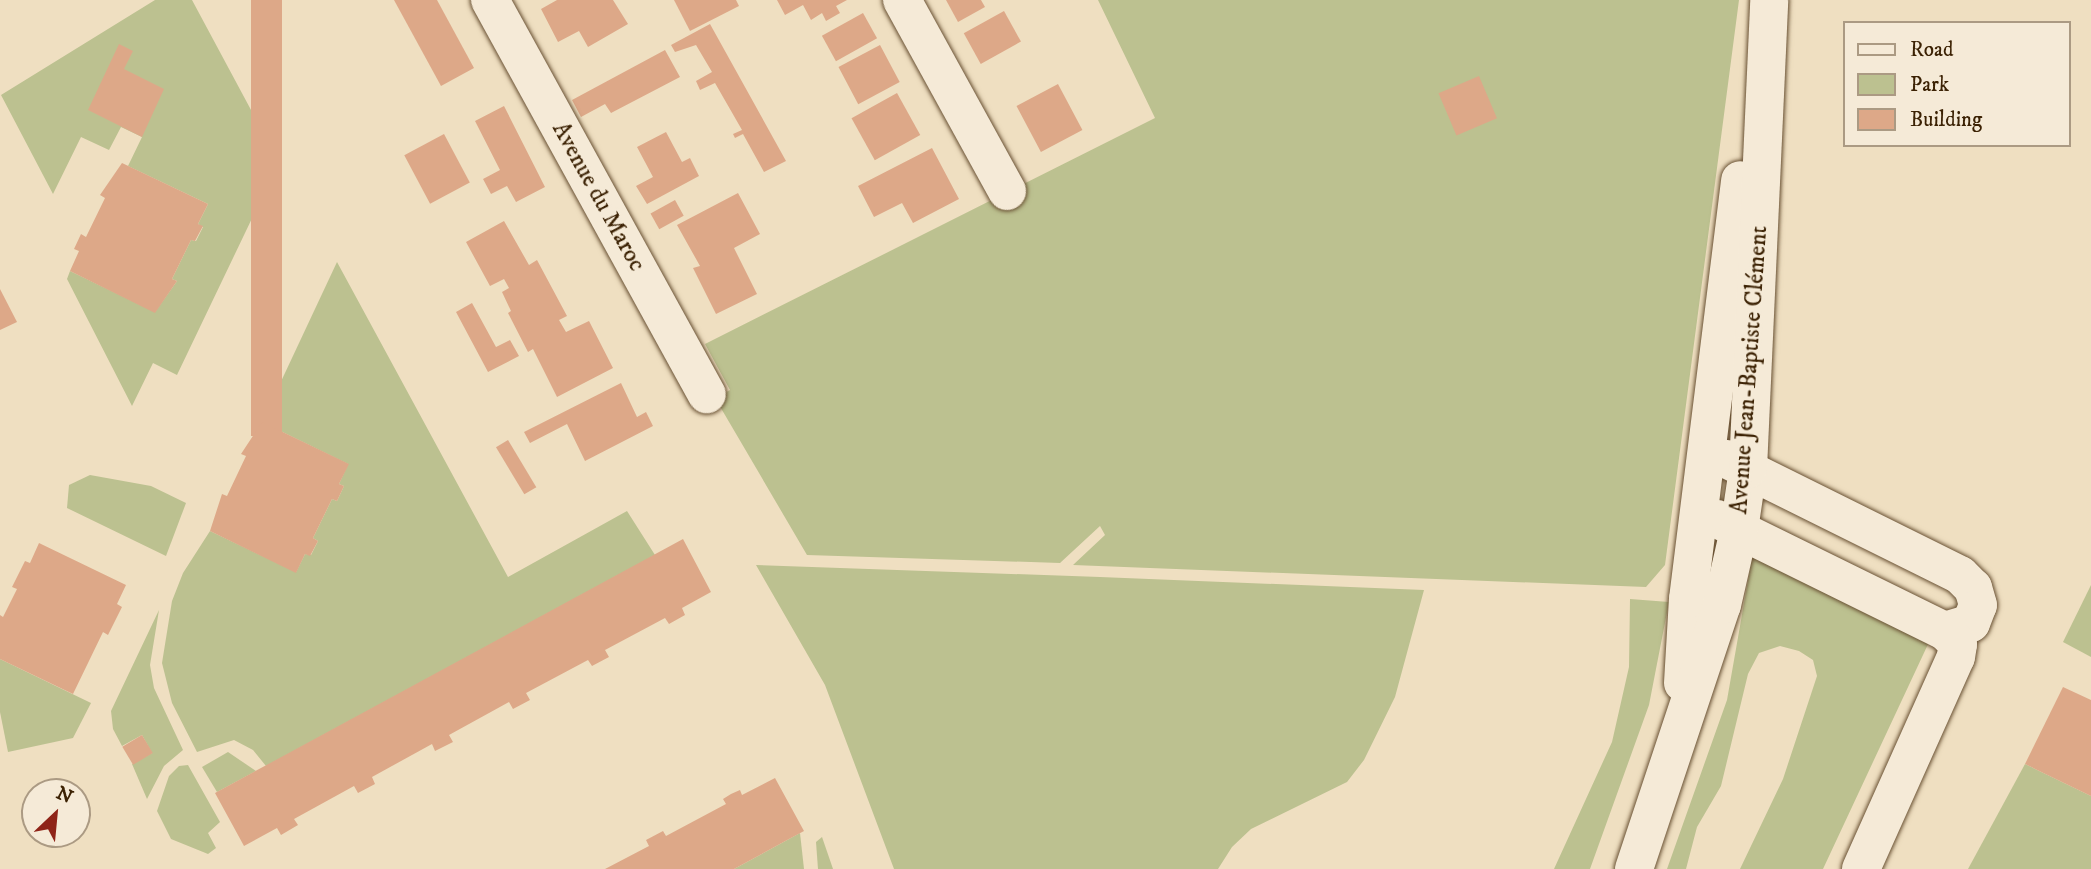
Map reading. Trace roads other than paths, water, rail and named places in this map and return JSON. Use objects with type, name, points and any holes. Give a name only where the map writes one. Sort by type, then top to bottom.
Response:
[{"type":"street","name":"Avenue du Maroc","points":[[490,0],[707,394]]},
{"type":"street","points":[[902,0],[1007,191]]},
{"type":"street","name":"Avenue Jean-Baptiste Clément","points":[[1680,740],[1688,598],[1705,449],[1745,136],[1768,17]]},
{"type":"street","name":"Avenue Jean-Baptiste Clément","points":[[1634,869],[1680,740],[1722,605],[1739,530],[1748,469],[1768,17]]},
{"type":"street","points":[[1705,449],[1960,575],[1973,588],[1978,605],[1971,622],[1945,631]]},
{"type":"street","points":[[1699,510],[1945,631],[1958,644],[1956,657],[1861,869]]},
{"type":"street","name":"Avenue Jean-Baptiste Clément","points":[[1620,869],[1648,829]]}]
